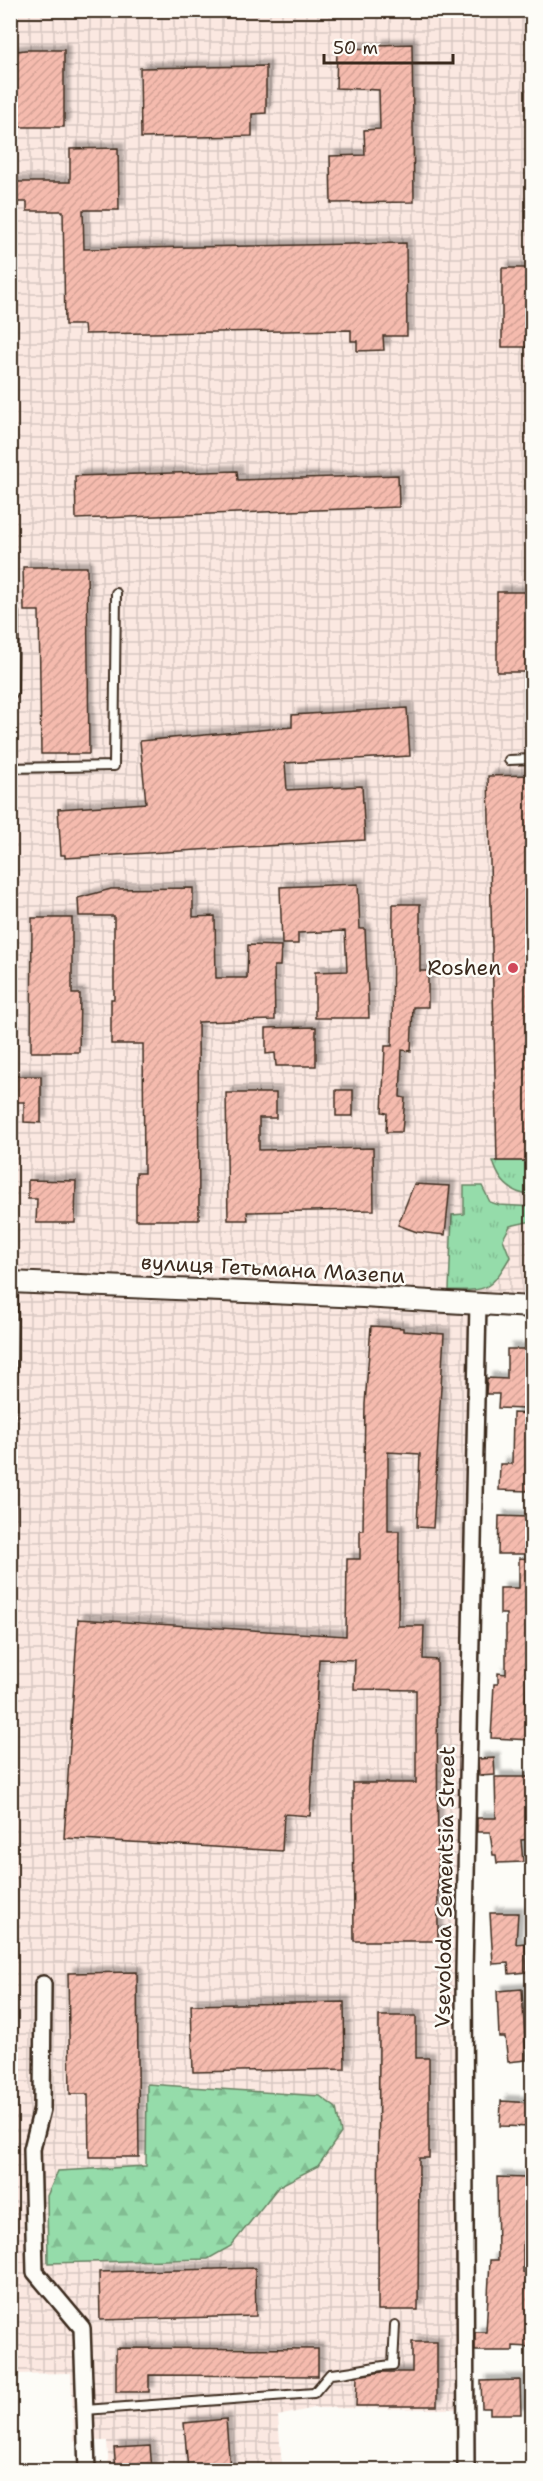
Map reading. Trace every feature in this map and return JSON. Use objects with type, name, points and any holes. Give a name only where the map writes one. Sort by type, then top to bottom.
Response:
[{"type":"street","name":"вулиця Гетьмана Мазепи","points":[[12,1282],[532,1307]]},
{"type":"street","name":"Vsevoloda Sementsia Street","points":[[466,2470],[464,1971],[477,1303]]},
{"type":"street","points":[[43,1984],[42,2109],[32,2149],[35,2271],[82,2328],[87,2470]]},
{"type":"lane","points":[[10,768],[114,766],[116,593]]},
{"type":"lane","points":[[10,698],[13,693],[14,613]]},
{"type":"lane","points":[[509,760],[532,759]]},
{"type":"lane","points":[[10,1543],[12,1282]]},
{"type":"lane","points":[[85,2410],[314,2393],[330,2374],[393,2365],[395,2325]]},
{"type":"shaded area","points":[[10,11],[532,11],[532,1302],[369,1298],[470,1315],[458,1937],[458,2409],[314,2408],[278,2416],[282,2470],[109,2470],[107,2441],[74,2441],[71,2373],[11,2374],[10,1282],[13,1282],[13,1033],[10,1033]]},
{"type":"green space","points":[[493,1161],[532,1161],[532,1195],[518,1192],[507,1186],[502,1181]]},
{"type":"green space","points":[[464,1186],[482,1186],[490,1202],[499,1205],[532,1207],[532,1221],[510,1226],[503,1239],[510,1257],[492,1283],[480,1289],[449,1290],[452,1215],[464,1214]]},
{"type":"green space","points":[[147,2084],[320,2096],[336,2108],[341,2133],[318,2166],[279,2186],[231,2246],[208,2259],[48,2263],[47,2196],[58,2171],[146,2166]]},
{"type":"building","points":[[412,44],[414,202],[331,203],[330,156],[365,155],[364,130],[380,129],[379,90],[336,88],[337,48],[378,49],[378,45]]},
{"type":"building","points":[[64,50],[64,127],[10,127],[10,52]]},
{"type":"building","points":[[266,66],[266,113],[252,114],[252,136],[141,138],[140,68]]},
{"type":"building","points":[[118,148],[119,210],[83,210],[84,249],[406,243],[407,336],[383,336],[384,350],[357,351],[357,341],[351,341],[351,330],[85,334],[84,325],[65,325],[63,211],[27,211],[27,202],[10,202],[10,182],[70,182],[70,149]]},
{"type":"building","points":[[502,268],[532,268],[532,347],[502,347]]},
{"type":"building","points":[[237,471],[238,480],[398,475],[399,507],[76,519],[75,476]]},
{"type":"building","points":[[23,567],[87,567],[89,754],[41,754],[39,611],[24,611]]},
{"type":"building","points":[[497,592],[532,592],[532,672],[497,672]]},
{"type":"building","points":[[407,708],[410,756],[285,763],[287,790],[362,786],[365,840],[65,858],[65,855],[61,855],[58,809],[146,803],[140,741],[292,727],[292,715]]},
{"type":"building","name":"Roshen","points":[[532,775],[532,1161],[497,1161],[488,776]]},
{"type":"building","points":[[358,884],[360,929],[365,929],[369,1018],[315,1018],[315,972],[347,971],[345,931],[298,933],[298,944],[282,944],[280,887]]},
{"type":"building","points":[[193,888],[193,917],[215,916],[216,978],[247,978],[248,945],[281,946],[280,966],[274,966],[275,1020],[198,1022],[199,1220],[136,1220],[136,1173],[144,1173],[143,1044],[111,1044],[111,999],[114,999],[114,916],[79,916],[78,898],[111,889]]},
{"type":"building","points":[[393,904],[420,904],[420,971],[428,971],[428,1007],[413,1007],[411,1051],[402,1050],[400,1097],[405,1098],[402,1132],[386,1132],[387,1113],[382,1112],[385,1046],[392,1046]]},
{"type":"building","points":[[32,918],[72,918],[72,994],[80,994],[79,1052],[31,1052]]},
{"type":"building","points":[[316,1027],[316,1066],[276,1066],[275,1053],[266,1054],[266,1028]]},
{"type":"building","points":[[16,1076],[41,1076],[41,1123],[24,1122],[24,1102],[16,1102]]},
{"type":"building","points":[[336,1090],[353,1090],[353,1116],[336,1116]]},
{"type":"building","points":[[226,1093],[276,1093],[276,1118],[259,1118],[259,1150],[373,1148],[374,1210],[247,1212],[248,1220],[228,1220]]},
{"type":"building","points":[[28,1180],[76,1181],[75,1223],[36,1223],[37,1199],[28,1199]]},
{"type":"building","points":[[414,1184],[450,1186],[445,1235],[417,1232],[398,1225]]},
{"type":"building","points":[[371,1326],[444,1334],[433,1528],[417,1527],[420,1454],[388,1452],[388,1531],[399,1531],[398,1626],[424,1626],[423,1659],[437,1660],[438,1941],[354,1941],[353,1783],[416,1783],[416,1690],[354,1689],[355,1660],[319,1659],[310,1816],[284,1814],[282,1851],[64,1838],[78,1619],[346,1636],[347,1559],[360,1559],[360,1530],[363,1530],[365,1404]]},
{"type":"building","points":[[507,1349],[532,1349],[532,1369],[527,1369],[525,1409],[498,1408],[499,1394],[486,1394],[487,1378],[507,1379]]},
{"type":"building","points":[[513,1413],[532,1414],[528,1491],[499,1490],[500,1464],[512,1464]]},
{"type":"building","points":[[499,1516],[528,1517],[527,1554],[498,1554]]},
{"type":"building","points":[[519,1558],[532,1559],[532,1619],[530,1619],[530,1661],[527,1661],[526,1705],[532,1706],[532,1740],[491,1738],[494,1684],[498,1684],[498,1673],[506,1674],[506,1614],[500,1614],[500,1588],[519,1588]]},
{"type":"building","points":[[494,1758],[495,1775],[479,1776],[478,1759]]},
{"type":"building","points":[[495,1777],[532,1777],[532,1839],[521,1840],[523,1862],[497,1863],[496,1855],[493,1855],[490,1832],[477,1832],[477,1818],[496,1818]]},
{"type":"building","points":[[490,1913],[518,1913],[516,1944],[525,1943],[527,1972],[509,1974],[508,1963],[493,1964]]},
{"type":"building","points":[[137,1972],[139,2157],[89,2157],[88,2094],[70,2094],[68,1973]]},
{"type":"building","points":[[522,1989],[526,2060],[508,2062],[505,2037],[499,2037],[497,1991]]},
{"type":"building","points":[[344,2002],[345,2069],[193,2072],[191,2005]]},
{"type":"building","points":[[379,2016],[416,2016],[416,2058],[429,2058],[429,2158],[419,2158],[418,2310],[378,2310]]},
{"type":"building","points":[[501,2101],[532,2103],[532,2127],[500,2126]]},
{"type":"building","points":[[497,2177],[526,2178],[524,2228],[532,2228],[532,2242],[523,2242],[523,2273],[530,2273],[528,2347],[513,2346],[513,2351],[475,2351],[475,2332],[486,2332],[490,2260],[498,2260]]},
{"type":"building","points":[[255,2268],[256,2316],[100,2320],[99,2272]]},
{"type":"building","points":[[412,2342],[437,2342],[437,2406],[356,2406],[357,2376],[382,2372],[412,2372]]},
{"type":"building","points":[[116,2348],[318,2349],[318,2376],[149,2375],[149,2392],[116,2392]]},
{"type":"building","points":[[520,2380],[521,2414],[490,2414],[490,2408],[482,2408],[481,2381]]},
{"type":"building","points":[[226,2419],[230,2470],[188,2470],[184,2423]]},
{"type":"building","points":[[150,2446],[152,2470],[116,2470],[114,2448]]},
{"type":"place","name":"Roshen","points":[[513,968]]}]
